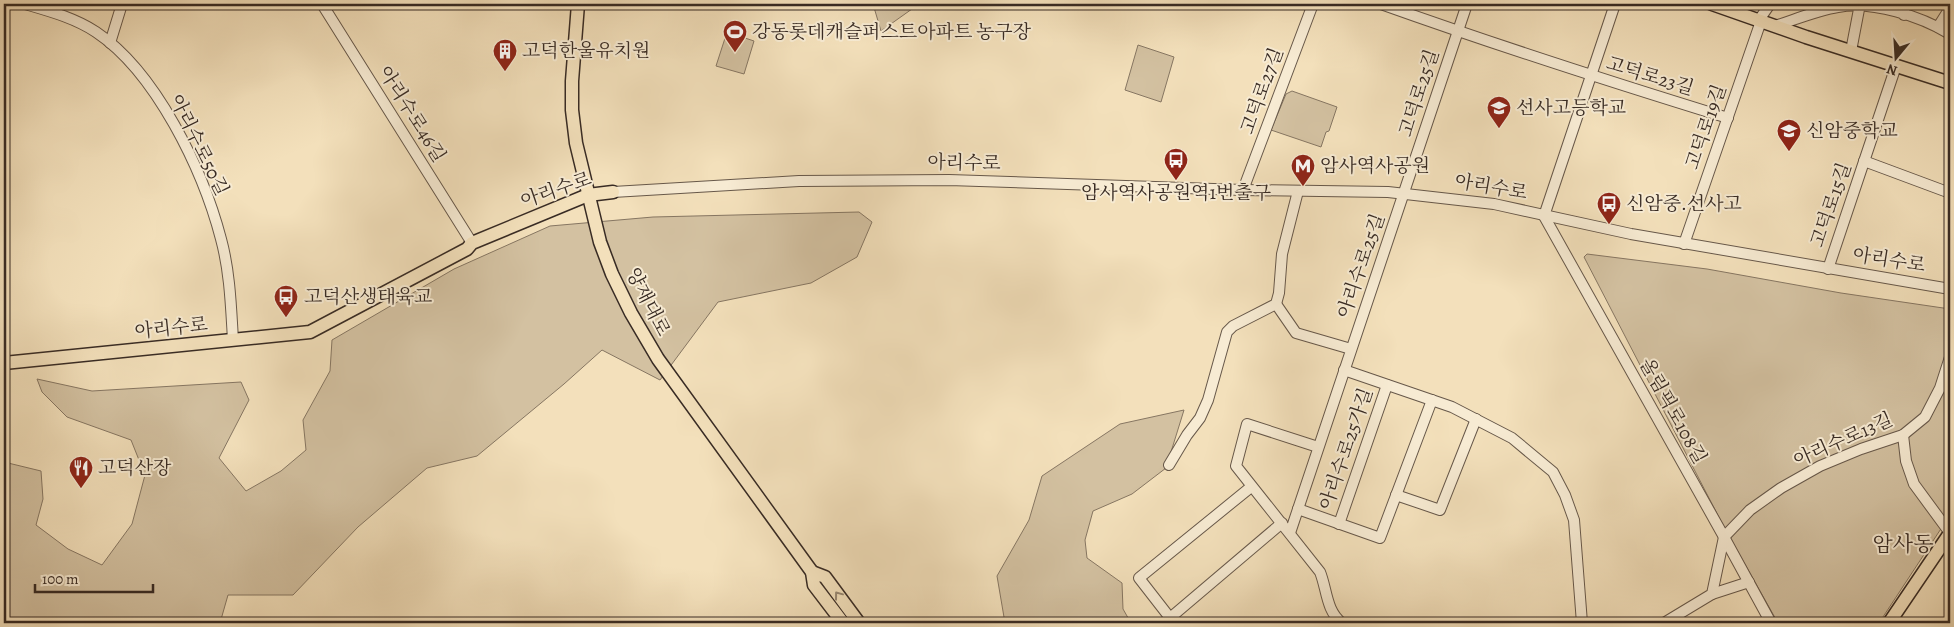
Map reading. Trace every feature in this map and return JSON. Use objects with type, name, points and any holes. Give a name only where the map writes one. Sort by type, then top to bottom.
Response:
[{"type":"main road","name":"양재대로","points":[[578,4],[572,81],[572,110],[576,143],[600,242],[612,274],[648,344],[812,572],[814,585],[843,623]]},
{"type":"main road","points":[[1715,4],[1851,52],[1948,80]]},
{"type":"main road","name":"아리수로","points":[[4,363],[310,332],[422,274],[467,248],[472,243],[588,195],[613,192]]},
{"type":"main road","points":[[1889,623],[1950,533]]},
{"type":"main road","name":"양재대로","points":[[812,572],[825,577],[859,623]]},
{"type":"street","name":"아리수로50길","points":[[26,4],[63,16],[94,30],[133,64],[165,109],[202,183],[221,239],[228,271],[233,340]]},
{"type":"street","points":[[110,43],[122,4]]},
{"type":"street","name":"아리수로46길","points":[[322,4],[472,243]]},
{"type":"street","name":"고덕로27길","points":[[1244,190],[1313,4]]},
{"type":"street","points":[[1382,4],[1458,32]]},
{"type":"street","name":"고덕로25길","points":[[1404,194],[1467,4]]},
{"type":"street","name":"고덕로23길","points":[[1544,216],[1615,4]]},
{"type":"street","name":"고덕로19길","points":[[1684,244],[1760,21],[1770,4]]},
{"type":"street","points":[[1904,4],[1904,15]]},
{"type":"street","points":[[1851,52],[1859,5]]},
{"type":"street","points":[[1775,26],[1838,7],[1859,5],[1886,9],[1929,22],[1950,34]]},
{"type":"street","points":[[1938,27],[1950,8]]},
{"type":"street","name":"고덕로25길","points":[[1458,32],[1590,76]]},
{"type":"street","name":"고덕로15길","points":[[1828,269],[1896,66]]},
{"type":"street","name":"고덕로23길","points":[[1590,76],[1728,118]]},
{"type":"street","points":[[1864,161],[1950,193]]},
{"type":"street","name":"아리수로","points":[[613,192],[799,181],[929,180],[1404,194],[1494,204],[1684,244],[1950,289]]},
{"type":"street","points":[[1169,465],[1200,418],[1208,400],[1228,332],[1233,326],[1276,304],[1279,293],[1282,254],[1298,191]]},
{"type":"street","name":"아리수로25길","points":[[1290,533],[1404,194]]},
{"type":"street","name":"올림픽로108길","points":[[1544,216],[1771,623]]},
{"type":"street","name":"아리수로25길","points":[[1276,304],[1296,334],[1351,349]]},
{"type":"street","name":"아리수로13길","points":[[1724,537],[1750,510],[1781,488],[1836,459],[1903,435],[1925,417],[1940,388],[1950,357]]},
{"type":"street","name":"아리수로25가길","points":[[1344,370],[1452,407],[1512,438],[1553,472],[1565,495],[1574,520],[1582,623]]},
{"type":"street","name":"아리수로25가길","points":[[1339,524],[1386,385]]},
{"type":"street","points":[[1298,509],[1380,538],[1432,400]]},
{"type":"street","points":[[1396,496],[1440,510],[1476,419]]},
{"type":"street","points":[[1318,447],[1247,424],[1236,466],[1320,572],[1325,584],[1330,611],[1342,623]]},
{"type":"street","points":[[1903,435],[1906,461],[1914,484],[1950,533]]},
{"type":"street","points":[[1251,487],[1139,578],[1172,621],[1282,523]]},
{"type":"street","points":[[1712,594],[1724,537]]},
{"type":"street","points":[[1664,623],[1712,594],[1749,582]]},
{"type":"shaded area","points":[[873,4],[919,4],[881,31]]},
{"type":"shaded area","name":"강동롯데캐슬퍼스트아파트 농구장","points":[[727,32],[754,41],[744,74],[716,66]]},
{"type":"shaded area","points":[[1138,45],[1174,57],[1161,102],[1125,90]]},
{"type":"shaded area","points":[[1292,91],[1337,107],[1321,147],[1271,130],[1286,94]]},
{"type":"shaded area","points":[[859,212],[872,222],[857,257],[811,283],[718,302],[660,380],[602,350],[477,456],[427,468],[358,527],[293,595],[228,595],[220,623],[4,623],[4,462],[41,471],[43,499],[36,525],[68,549],[102,565],[132,524],[145,475],[131,440],[67,417],[42,392],[37,379],[92,391],[241,382],[249,400],[219,458],[246,491],[281,471],[306,450],[303,420],[330,371],[332,340],[454,269],[550,226],[653,217]]},
{"type":"shaded area","points":[[1587,254],[1707,269],[1841,293],[1950,309],[1950,515],[1879,623],[1778,623],[1724,527],[1584,257]]},
{"type":"shaded area","points":[[1184,410],[1166,468],[1132,494],[1093,511],[1085,540],[1087,558],[1122,583],[1123,609],[1131,623],[1005,623],[997,576],[1029,520],[1042,476],[1120,424]]},
{"type":"place","name":"강동롯데캐슬퍼스트아파트 농구장","points":[[735,53]]},
{"type":"place","name":"고덕한울유치원","points":[[505,72]]},
{"type":"place","name":"선사고등학교","points":[[1499,129]]},
{"type":"place","name":"신암중학교","points":[[1789,152]]},
{"type":"place","name":"암사역사공원역1번출구","points":[[1176,181]]},
{"type":"place","name":"암사역사공원","points":[[1303,187]]},
{"type":"place","name":"신암중.선사고","points":[[1609,225]]},
{"type":"place","name":"고덕산생태육교","points":[[286,318]]},
{"type":"place","name":"고덕산장","points":[[81,489]]},
{"type":"district","name":"암사동","points":[[1903,544]]}]
